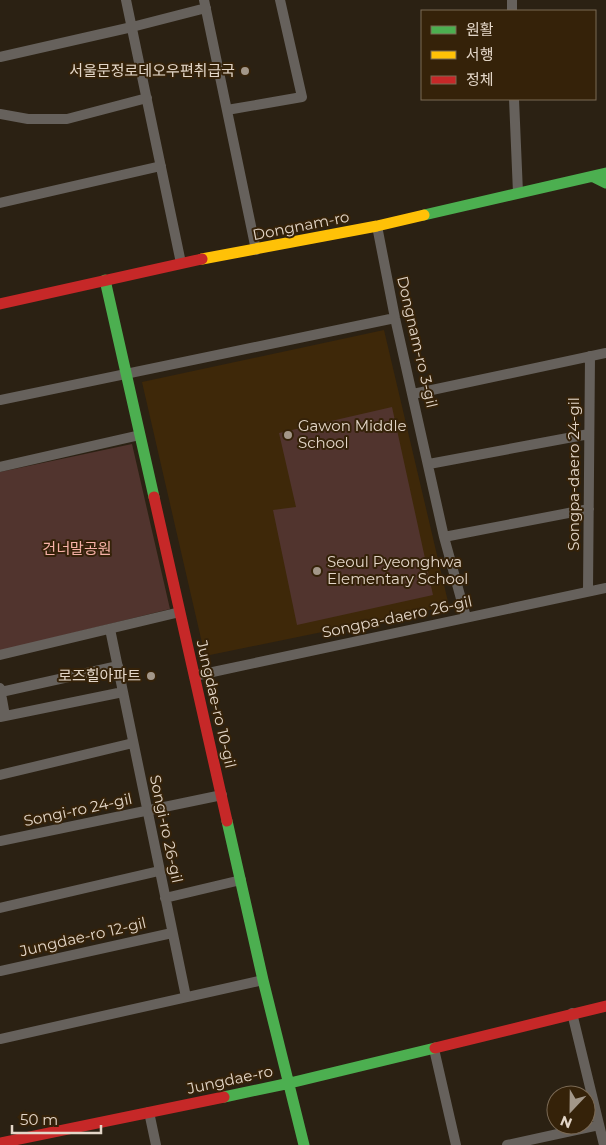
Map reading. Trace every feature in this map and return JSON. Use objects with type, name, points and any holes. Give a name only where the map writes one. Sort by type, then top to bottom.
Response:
[{"type":"main road","name":"Dongnam-ro","points":[[0,304],[181,263],[377,226],[606,174]]},
{"type":"main road","points":[[594,177],[606,183]]},
{"type":"main road","name":"Jungdae-ro 10-gil","points":[[105,280],[263,980],[290,1083]]},
{"type":"main road","name":"Jungdae-ro","points":[[0,1143],[290,1083],[606,1006]]},
{"type":"main road","name":"Jungdae-ro","points":[[290,1083],[304,1145]]},
{"type":"street","points":[[126,0],[181,263]]},
{"type":"street","points":[[227,110],[302,97],[280,0]]},
{"type":"street","points":[[0,57],[132,27],[205,4],[256,250]]},
{"type":"street","points":[[0,114],[28,119],[67,119],[147,98]]},
{"type":"street","points":[[514,100],[518,193]]},
{"type":"street","points":[[0,203],[161,166]]},
{"type":"street","name":"Dongnam-ro 3-gil","points":[[377,226],[395,318],[444,537],[466,617]]},
{"type":"street","points":[[0,400],[395,318]]},
{"type":"street","points":[[413,394],[606,353]]},
{"type":"street","name":"Songpa-daero 24-gil","points":[[588,591],[590,356]]},
{"type":"street","points":[[429,464],[589,434]]},
{"type":"street","points":[[0,467],[140,436]]},
{"type":"street","points":[[444,537],[589,509]]},
{"type":"street","name":"Songpa-daero 26-gil","points":[[194,676],[606,588]]},
{"type":"street","points":[[0,655],[180,612]]},
{"type":"street","name":"Songi-ro 26-gil","points":[[110,629],[186,997]]},
{"type":"street","points":[[118,666],[0,690],[3,716],[122,692]]},
{"type":"street","points":[[0,775],[133,743]]},
{"type":"street","name":"Songi-ro 24-gil","points":[[0,842],[222,795]]},
{"type":"street","points":[[0,908],[159,871]]},
{"type":"street","points":[[165,898],[241,880]]},
{"type":"street","name":"Jungdae-ro 12-gil","points":[[0,971],[172,933]]},
{"type":"street","points":[[0,1039],[263,980]]},
{"type":"street","points":[[572,1013],[604,1145]]},
{"type":"street","points":[[434,1049],[456,1145]]},
{"type":"street","points":[[149,1112],[156,1145]]},
{"type":"street","points":[[507,1145],[599,1125]]},
{"type":"shaded area","points":[[384,330],[449,606],[205,656],[142,382]]},
{"type":"green space","points":[[392,407],[433,595],[297,625],[273,510],[296,507],[279,433]]},
{"type":"green space","name":"건너말공원","points":[[132,444],[170,609],[0,651],[0,472]]},
{"type":"traffic: fast","points":[[424,215],[606,173]]},
{"type":"traffic: fast","points":[[594,177],[606,183]]},
{"type":"traffic: fast","points":[[105,280],[154,497]]},
{"type":"traffic: fast","points":[[227,821],[263,980],[304,1145]]},
{"type":"traffic: fast","points":[[224,1097],[435,1048]]},
{"type":"traffic: slow","points":[[202,259],[377,226],[424,215]]},
{"type":"traffic: jam","points":[[0,304],[202,259]]},
{"type":"traffic: jam","points":[[154,497],[227,821]]},
{"type":"traffic: jam","points":[[435,1048],[606,1006]]},
{"type":"traffic: jam","points":[[0,1143],[224,1097]]},
{"type":"place","name":"서울문정로데오우편취급국","points":[[245,71]]},
{"type":"place","name":"Gawon Middle School","points":[[288,435]]},
{"type":"place","name":"Seoul Pyeonghwa Elementary School","points":[[317,571]]},
{"type":"place","name":"로즈힐아파트","points":[[151,676]]}]
